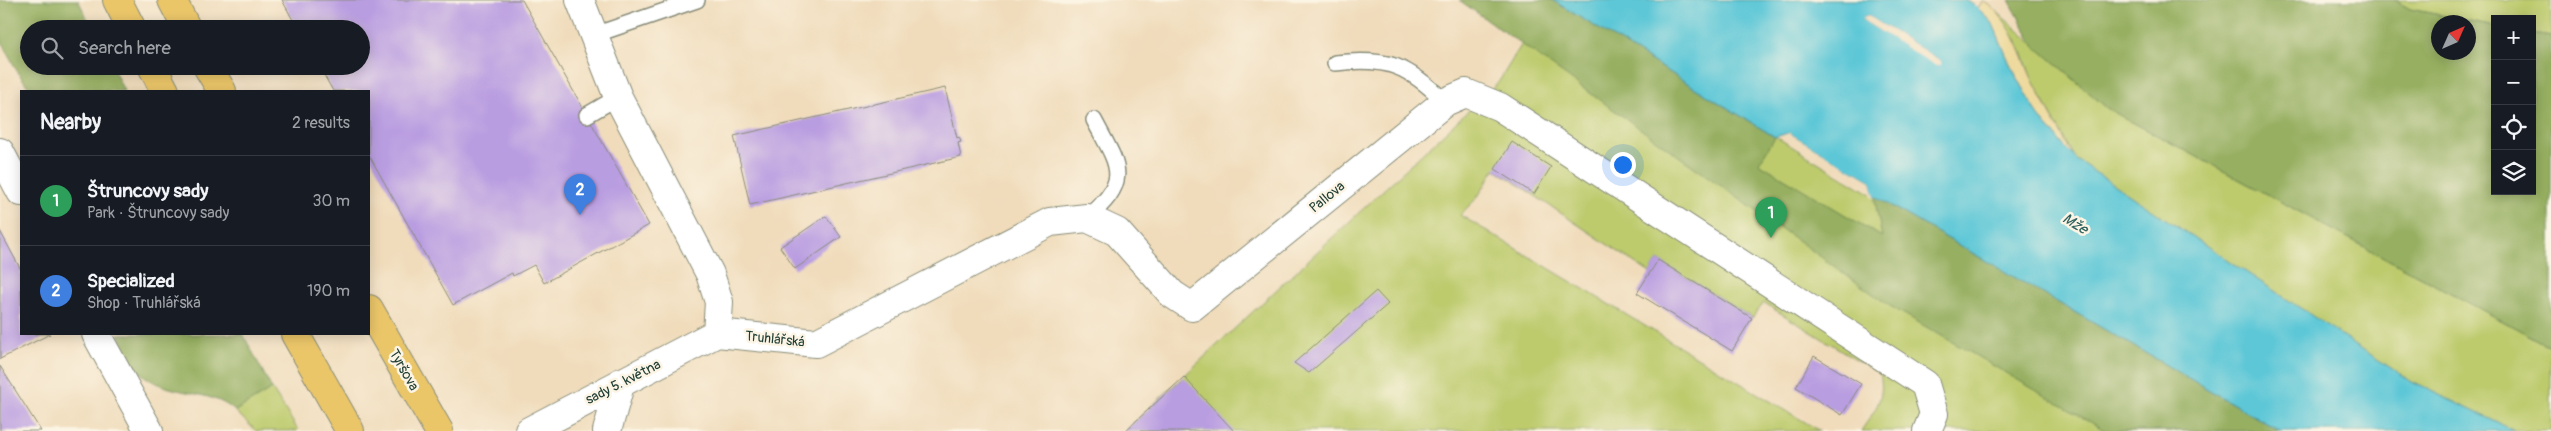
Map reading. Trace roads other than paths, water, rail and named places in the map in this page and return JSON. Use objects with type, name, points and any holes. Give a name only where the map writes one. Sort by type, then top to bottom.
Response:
[{"type":"main road","points":[[117,0],[127,20]]},
{"type":"main road","points":[[172,0],[182,20]]},
{"type":"main road","points":[[157,75],[164,90]]},
{"type":"main road","points":[[212,75],[221,90]]},
{"type":"main road","name":"Tyršova","points":[[370,311],[439,431]]},
{"type":"main road","points":[[296,335],[350,431]]},
{"type":"street","points":[[580,0],[618,97],[710,274],[719,302],[717,333]]},
{"type":"street","points":[[1456,98],[1500,107],[1925,384],[1934,414],[1927,431]]},
{"type":"street","name":"Pallova","points":[[1088,218],[1117,232],[1172,294],[1192,307],[1456,98]]},
{"type":"street","points":[[0,152],[20,190]]},
{"type":"street","name":"Truhlářská","points":[[717,333],[816,344],[1050,222],[1088,218]]},
{"type":"street","name":"sady 5. května","points":[[529,431],[717,333]]},
{"type":"street","points":[[97,335],[149,431]]},
{"type":"street","points":[[607,431],[621,382]]},
{"type":"lane","points":[[594,35],[697,0]]},
{"type":"lane","points":[[1335,62],[1364,60],[1391,64],[1411,72],[1456,98]]},
{"type":"lane","points":[[587,116],[618,97]]},
{"type":"lane","points":[[1088,218],[1110,196],[1115,188],[1118,174],[1112,156],[1094,120]]},
{"type":"water","name":"Mže","points":[[1552,0],[1966,0],[1978,8],[1993,24],[2010,64],[2040,118],[2075,159],[2412,382],[2515,431],[2280,431],[1874,196],[1871,181],[1789,133],[1775,137]],"holes":[[[1867,15],[1941,61],[1939,66],[1864,21],[1863,18]]]},
{"type":"place","name":"Specialized","points":[[580,215]]},
{"type":"place","name":"Štruncovy sady","points":[[1771,238]]}]
